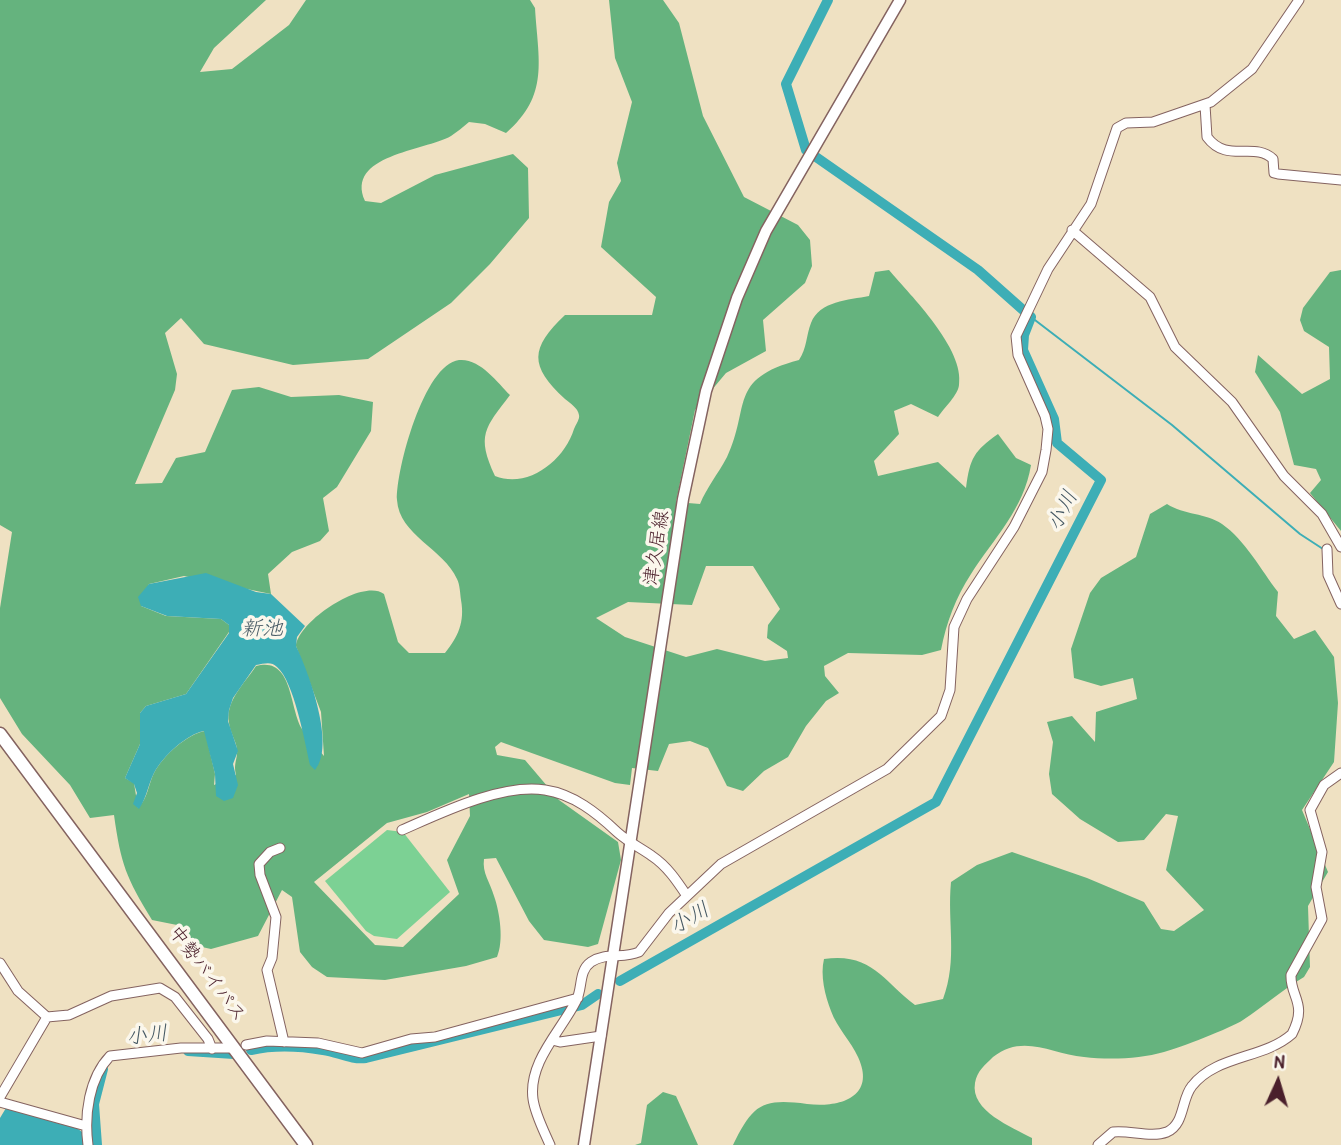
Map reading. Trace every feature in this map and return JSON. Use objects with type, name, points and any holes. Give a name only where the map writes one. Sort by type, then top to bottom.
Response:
[{"type":"highway","name":"中勢バイパス","points":[[0,734],[268,1090],[306,1145]]},
{"type":"highway","name":"中勢バイパス","points":[[69,828],[84,843],[312,1145]]},
{"type":"main road","name":"津久居線","points":[[584,1145],[683,499],[703,401],[721,342],[753,260],[807,159],[900,0]]},
{"type":"street","points":[[550,1145],[533,1100],[533,1088],[540,1059],[575,1004],[581,976],[586,967],[612,955],[628,956],[639,952],[669,913],[721,864],[887,769],[941,716],[949,697],[951,638],[958,614],[1014,527],[1042,472],[1048,429],[1016,346],[1025,313],[1072,230],[1091,204],[1117,128],[1126,123],[1153,122],[1205,105],[1252,69],[1299,0]]},
{"type":"street","points":[[1205,105],[1208,137],[1219,148],[1238,154],[1253,151],[1266,153],[1273,159],[1274,173],[1341,180]]},
{"type":"street","points":[[1072,230],[1150,298],[1175,347],[1232,402],[1284,476],[1325,519],[1341,547]]},
{"type":"street","points":[[1327,549],[1328,578],[1341,604]]},
{"type":"street","points":[[1098,1145],[1113,1132],[1158,1134],[1170,1130],[1178,1121],[1194,1084],[1229,1062],[1269,1050],[1292,1034],[1299,1000],[1291,975],[1322,919],[1316,887],[1322,852],[1310,810],[1324,785],[1341,773]]},
{"type":"street","points":[[402,830],[450,809],[506,793],[544,789],[583,805],[606,819],[668,870],[687,896]]},
{"type":"street","points":[[280,848],[270,852],[259,864],[260,875],[276,917],[272,958],[267,970],[284,1042]]},
{"type":"street","points":[[0,963],[18,991],[47,1017],[69,1015],[111,996],[160,988],[175,997],[208,1039],[212,1049]]},
{"type":"street","points":[[246,1045],[284,1042],[318,1044],[362,1053],[411,1039],[435,1037],[575,1004]]},
{"type":"street","points":[[47,1017],[0,1100],[86,1126]]},
{"type":"street","points":[[552,1040],[560,1042],[601,1036]]},
{"type":"street","points":[[88,1145],[86,1126],[96,1073],[110,1056],[181,1048],[231,1048]]},
{"type":"green space","points":[[0,0],[266,0],[214,48],[200,72],[232,69],[289,25],[306,0],[530,0],[535,8],[538,76],[530,105],[520,119],[506,133],[485,124],[469,122],[451,136],[376,164],[366,174],[362,186],[365,201],[381,203],[435,175],[513,154],[528,168],[529,218],[490,264],[451,303],[368,359],[293,365],[204,344],[181,318],[165,333],[177,374],[175,390],[135,484],[162,483],[176,458],[205,452],[232,390],[259,387],[291,397],[339,395],[373,402],[371,431],[337,487],[323,498],[329,531],[320,541],[292,552],[268,574],[271,594],[184,576],[149,584],[141,606],[166,616],[221,619],[229,625],[229,632],[186,694],[146,706],[140,713],[140,744],[125,778],[134,783],[138,808],[163,760],[183,741],[198,733],[205,731],[215,774],[214,785],[236,775],[237,749],[230,726],[230,707],[256,666],[268,665],[283,676],[302,729],[324,756],[321,712],[296,646],[299,636],[307,626],[332,605],[347,597],[361,592],[374,591],[384,594],[398,642],[409,653],[445,653],[450,647],[457,635],[462,615],[458,581],[451,568],[405,523],[397,500],[401,466],[414,420],[434,379],[446,366],[459,360],[474,363],[488,372],[510,395],[489,424],[486,451],[495,476],[520,479],[543,469],[562,452],[579,418],[575,408],[553,387],[540,367],[540,347],[553,327],[565,315],[652,315],[656,297],[601,247],[609,202],[621,181],[617,163],[632,102],[615,58],[609,0],[663,0],[679,23],[703,116],[744,197],[798,225],[810,240],[812,266],[805,283],[763,320],[766,351],[726,373],[695,410],[676,502],[700,504],[727,457],[745,397],[751,386],[761,376],[799,360],[815,316],[828,306],[844,300],[869,296],[875,272],[889,270],[945,340],[959,371],[959,385],[938,417],[911,404],[894,411],[899,434],[874,461],[878,476],[938,462],[966,488],[974,456],[998,434],[1016,458],[1031,465],[1022,496],[1015,509],[961,592],[949,620],[941,650],[922,655],[848,653],[824,666],[825,676],[839,693],[826,701],[806,726],[788,757],[764,771],[743,791],[727,786],[708,748],[690,741],[669,744],[658,771],[632,768],[630,785],[615,783],[501,742],[495,747],[497,755],[525,760],[559,800],[618,842],[621,860],[598,944],[588,947],[544,940],[529,921],[496,858],[484,859],[485,873],[499,919],[501,935],[497,957],[466,966],[385,980],[327,977],[312,967],[300,952],[292,897],[282,890],[258,936],[211,949],[184,943],[177,925],[152,920],[126,870],[114,815],[90,818],[70,785],[22,734],[0,698],[0,608],[12,532],[0,525]],"holes":[[[706,566],[753,566],[780,609],[768,625],[767,638],[787,651],[788,658],[765,661],[717,649],[686,657],[625,637],[596,618],[628,602],[692,605]],[[469,794],[470,816],[447,860],[459,894],[403,947],[375,945],[314,882],[387,823],[427,812]]]},
{"type":"green space","points":[[1341,270],[1341,531],[1310,493],[1321,480],[1316,469],[1294,465],[1280,412],[1255,372],[1258,355],[1302,394],[1330,379],[1329,347],[1304,331],[1300,320],[1303,308],[1330,272]]},
{"type":"green space","points":[[1167,504],[1216,520],[1230,531],[1278,592],[1276,616],[1294,639],[1315,630],[1334,657],[1338,703],[1334,762],[1302,810],[1328,872],[1308,906],[1310,967],[1304,977],[1237,1024],[1155,1054],[1104,1058],[1027,1046],[1004,1050],[979,1072],[975,1093],[979,1102],[994,1117],[1032,1138],[1032,1145],[733,1145],[747,1121],[760,1107],[779,1102],[831,1104],[842,1102],[858,1091],[863,1071],[829,1005],[823,979],[824,959],[840,958],[866,964],[915,1005],[943,999],[950,970],[951,882],[977,865],[1012,852],[1087,878],[1144,902],[1161,929],[1174,931],[1204,910],[1166,870],[1178,816],[1166,814],[1144,840],[1118,842],[1080,819],[1052,794],[1049,774],[1053,742],[1047,722],[1072,716],[1095,742],[1096,712],[1137,699],[1133,678],[1101,686],[1074,678],[1071,649],[1090,593],[1101,578],[1136,557],[1150,514]]},
{"type":"green space","points":[[387,830],[403,832],[450,892],[397,939],[374,936],[366,931],[325,881]]},
{"type":"green space","points":[[663,1092],[676,1096],[698,1145],[635,1145],[641,1143],[647,1105]]},
{"type":"water","name":"新池","points":[[206,573],[256,592],[271,594],[305,626],[297,637],[296,646],[313,691],[322,727],[321,759],[315,770],[310,765],[298,713],[283,674],[272,664],[256,665],[233,698],[229,710],[228,721],[238,751],[233,764],[238,785],[233,798],[224,801],[216,796],[215,774],[204,731],[183,741],[163,760],[154,773],[139,809],[133,804],[137,793],[134,784],[125,778],[140,744],[140,713],[146,706],[186,694],[229,633],[229,625],[221,619],[167,616],[141,606],[138,597],[149,584]]},
{"type":"water","points":[[6,1108],[73,1125],[82,1132],[84,1145],[0,1145],[0,1118]]},
{"type":"waterway","name":"小川","points":[[620,981],[936,802],[1101,480],[1057,443],[1054,419],[1023,350],[1024,335],[1031,317],[978,270],[806,150],[786,84],[828,0]]},
{"type":"waterway","points":[[1031,317],[1172,425],[1300,534],[1323,549]]},
{"type":"waterway","name":"小川","points":[[251,1050],[296,1047],[366,1058],[582,1005],[598,994]]},
{"type":"waterway","name":"小川","points":[[188,1051],[234,1054]]},
{"type":"waterway","name":"小川","points":[[97,1145],[94,1104],[103,1069]]}]
